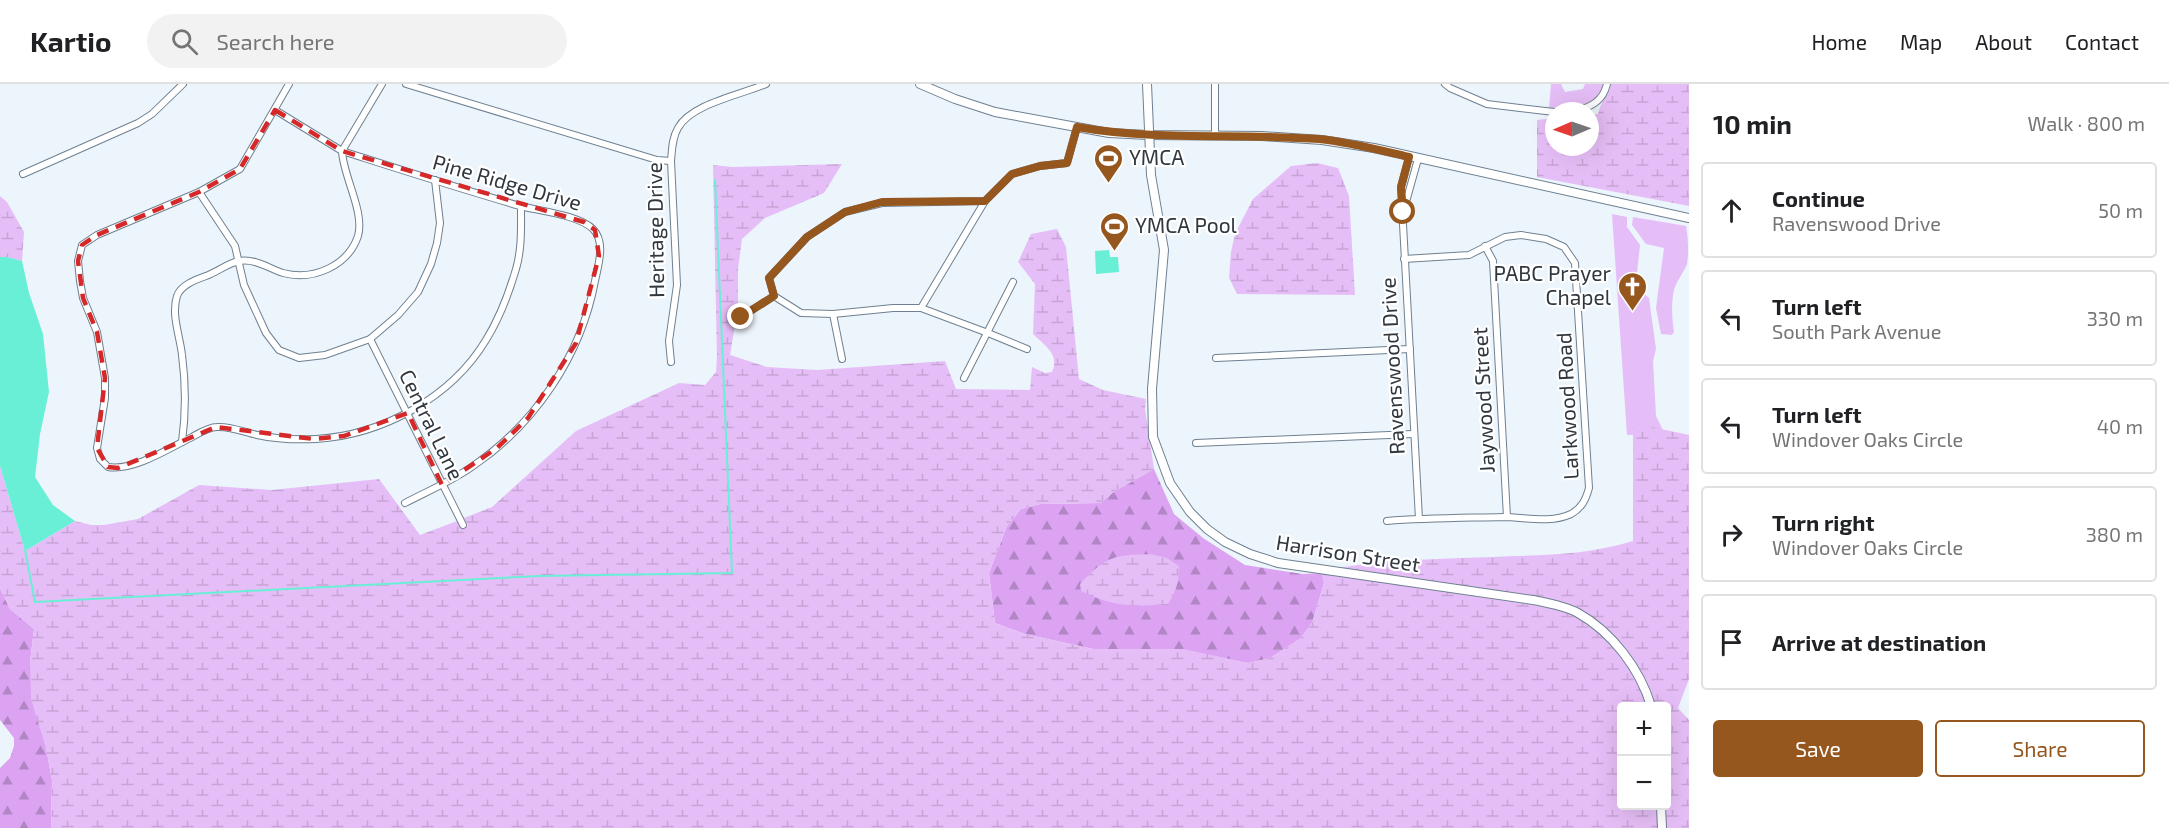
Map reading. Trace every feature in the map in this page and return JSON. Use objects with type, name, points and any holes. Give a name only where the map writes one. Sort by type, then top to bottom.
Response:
[{"type":"street","points":[[23,174],[138,123],[152,114],[183,84]]},
{"type":"street","points":[[289,84],[240,169],[199,192],[97,235],[82,245],[78,261],[83,298],[97,332],[105,378],[105,398],[97,448],[100,459],[108,467],[128,467],[216,427],[295,439],[344,436],[375,428],[408,413],[435,395],[466,366],[486,341],[499,317],[516,268],[521,240],[521,206]]},
{"type":"street","points":[[182,442],[186,409],[182,354],[174,309],[178,294],[190,282],[240,261],[255,262],[296,275],[317,273],[333,267],[350,252],[359,234],[357,210],[342,162],[342,151],[382,84]]},
{"type":"street","points":[[406,84],[646,156],[671,161]]},
{"type":"street","name":"Heritage Drive","points":[[671,362],[669,341],[677,285],[671,161],[677,129],[689,114],[706,105],[766,84]]},
{"type":"street","points":[[920,84],[995,112],[1109,133],[1322,140],[1689,218]]},
{"type":"street","name":"Harrison Street","points":[[1148,84],[1151,175],[1164,250],[1152,389],[1153,437],[1170,483],[1190,512],[1207,529],[1225,542],[1250,554],[1278,563],[1533,600],[1577,613],[1597,627],[1628,660],[1649,702]]},
{"type":"street","points":[[1215,84],[1215,136]]},
{"type":"street","points":[[1445,84],[1487,104],[1545,111]]},
{"type":"street","points":[[1596,102],[1606,90],[1607,84]]},
{"type":"street","name":"Pine Ridge Drive","points":[[275,110],[342,151],[521,206],[584,222],[595,230],[600,243],[592,294],[576,342],[548,393],[528,418],[497,448],[472,467],[442,485],[405,502]]},
{"type":"street","points":[[921,308],[985,201],[1012,174],[1040,166],[1067,163],[1077,127]]},
{"type":"street","name":"Ravenswood Drive","points":[[1413,158],[1401,187],[1419,519]]},
{"type":"street","points":[[199,192],[235,246],[244,285],[266,333],[279,350],[299,358],[325,355],[370,339],[399,315],[418,292],[431,264],[437,243],[440,223],[435,180]]},
{"type":"street","points":[[985,201],[882,202],[845,212],[807,237],[769,278],[774,296],[801,313],[833,314],[893,308],[921,308],[1027,349]]},
{"type":"street","name":"Larkwood Road","points":[[1404,259],[1469,255],[1505,237],[1521,235],[1546,239],[1564,247],[1575,263],[1589,488],[1584,503],[1574,512],[1560,518],[1546,520],[1507,517]]},
{"type":"street","name":"Jaywood Street","points":[[1485,246],[1493,261],[1507,517]]},
{"type":"street","points":[[964,378],[1013,282]]},
{"type":"street","points":[[741,317],[774,296]]},
{"type":"street","points":[[833,314],[842,359]]},
{"type":"street","name":"Central Lane","points":[[370,339],[463,525]]},
{"type":"street","points":[[1216,358],[1410,349]]},
{"type":"street","points":[[1196,443],[1413,434]]},
{"type":"street","points":[[1387,521],[1507,517]]},
{"type":"street","points":[[1661,810],[1662,828]]},
{"type":"highlighted area","points":[[275,110],[342,151],[584,222],[595,230],[599,256],[576,343],[528,418],[497,448],[442,485],[408,413],[344,436],[314,439],[216,427],[118,468],[108,467],[97,448],[105,378],[97,332],[83,298],[78,261],[82,245],[97,235],[199,192],[240,169]]},
{"type":"green space","points":[[1551,84],[1561,84],[1565,92],[1583,89],[1585,84],[1603,84],[1600,92],[1590,102],[1550,102]]},
{"type":"green space","points":[[1611,84],[1689,84],[1689,206],[1537,177],[1537,120],[1545,119],[1545,156],[1599,156],[1599,111]]},
{"type":"green space","points":[[1317,163],[1338,168],[1349,196],[1355,295],[1237,294],[1229,278],[1231,252],[1235,234],[1253,199],[1291,166]]},
{"type":"green space","points":[[842,164],[824,193],[765,218],[742,239],[738,269],[738,307],[730,355],[767,367],[817,370],[945,361],[956,389],[1030,390],[1032,367],[1045,373],[1052,372],[1054,360],[1050,351],[1033,334],[1035,284],[1018,262],[1031,234],[1057,229],[1066,247],[1079,379],[1103,390],[1146,399],[1145,409],[1154,469],[1115,491],[1100,503],[1040,504],[1021,509],[1007,526],[989,573],[995,623],[1025,634],[1093,649],[1183,649],[1249,663],[1270,658],[1300,639],[1312,623],[1324,583],[1322,573],[1561,610],[1587,623],[1610,643],[1629,667],[1642,693],[1645,702],[1617,702],[1617,810],[1657,810],[1658,828],[51,828],[52,780],[46,748],[31,699],[30,662],[34,629],[10,609],[0,588],[0,466],[25,551],[75,521],[104,525],[138,519],[199,485],[272,490],[379,479],[420,535],[457,521],[462,529],[468,526],[464,518],[492,507],[576,431],[679,383],[705,385],[716,372],[713,165],[732,167]]},
{"type":"green space","points":[[0,196],[7,202],[24,232],[22,261],[0,257]]},
{"type":"green space","points":[[1612,214],[1627,217],[1627,227],[1640,245],[1636,282],[1639,290],[1649,298],[1656,349],[1653,361],[1656,416],[1665,434],[1627,435]]},
{"type":"green space","points":[[1633,217],[1686,226],[1688,259],[1674,290],[1672,311],[1674,332],[1672,335],[1661,334],[1656,308],[1664,248],[1646,244],[1632,225]]},
{"type":"green space","points":[[1633,423],[1689,435],[1689,679],[1678,708],[1689,720],[1689,828],[1666,828],[1666,810],[1671,810],[1671,702],[1653,702],[1643,676],[1579,610],[1338,568],[1404,561],[1560,554],[1589,551],[1633,541]]},
{"type":"green space","points":[[1154,469],[1174,514],[1203,538],[1245,565],[1303,574],[1322,573],[1324,583],[1312,623],[1300,639],[1270,658],[1249,663],[1123,649],[1093,649],[1025,634],[995,623],[989,573],[1007,526],[1021,509],[1040,504],[1100,503],[1115,491]]},
{"type":"green space","points":[[1151,554],[1167,558],[1179,566],[1176,586],[1168,604],[1123,605],[1081,591],[1080,584],[1104,562],[1128,555]]},
{"type":"green space","points":[[0,588],[10,609],[34,629],[30,662],[52,780],[51,828],[0,828],[0,768],[10,758],[14,738],[0,720]]},
{"type":"shaded area","points":[[1109,250],[1110,257],[1118,257],[1119,272],[1096,274],[1095,251]]},
{"type":"shaded area","points":[[0,257],[22,261],[29,293],[43,334],[49,392],[40,434],[35,477],[53,505],[75,521],[25,551],[0,466]]},
{"type":"waterway","points":[[25,550],[35,602],[539,576],[732,573],[715,180]]},
{"type":"place","name":"YMCA","points":[[1108,184]]},
{"type":"place","name":"YMCA Pool","points":[[1114,252]]},
{"type":"place","name":"PABC Prayer Chapel","points":[[1632,312]]},
{"type":"route","points":[[741,317],[774,296],[769,278],[807,237],[845,212],[882,202],[985,201],[1012,174],[1040,166],[1067,163],[1077,127],[1109,133],[1262,136],[1322,140],[1374,148],[1409,157],[1401,187],[1403,212]]}]
